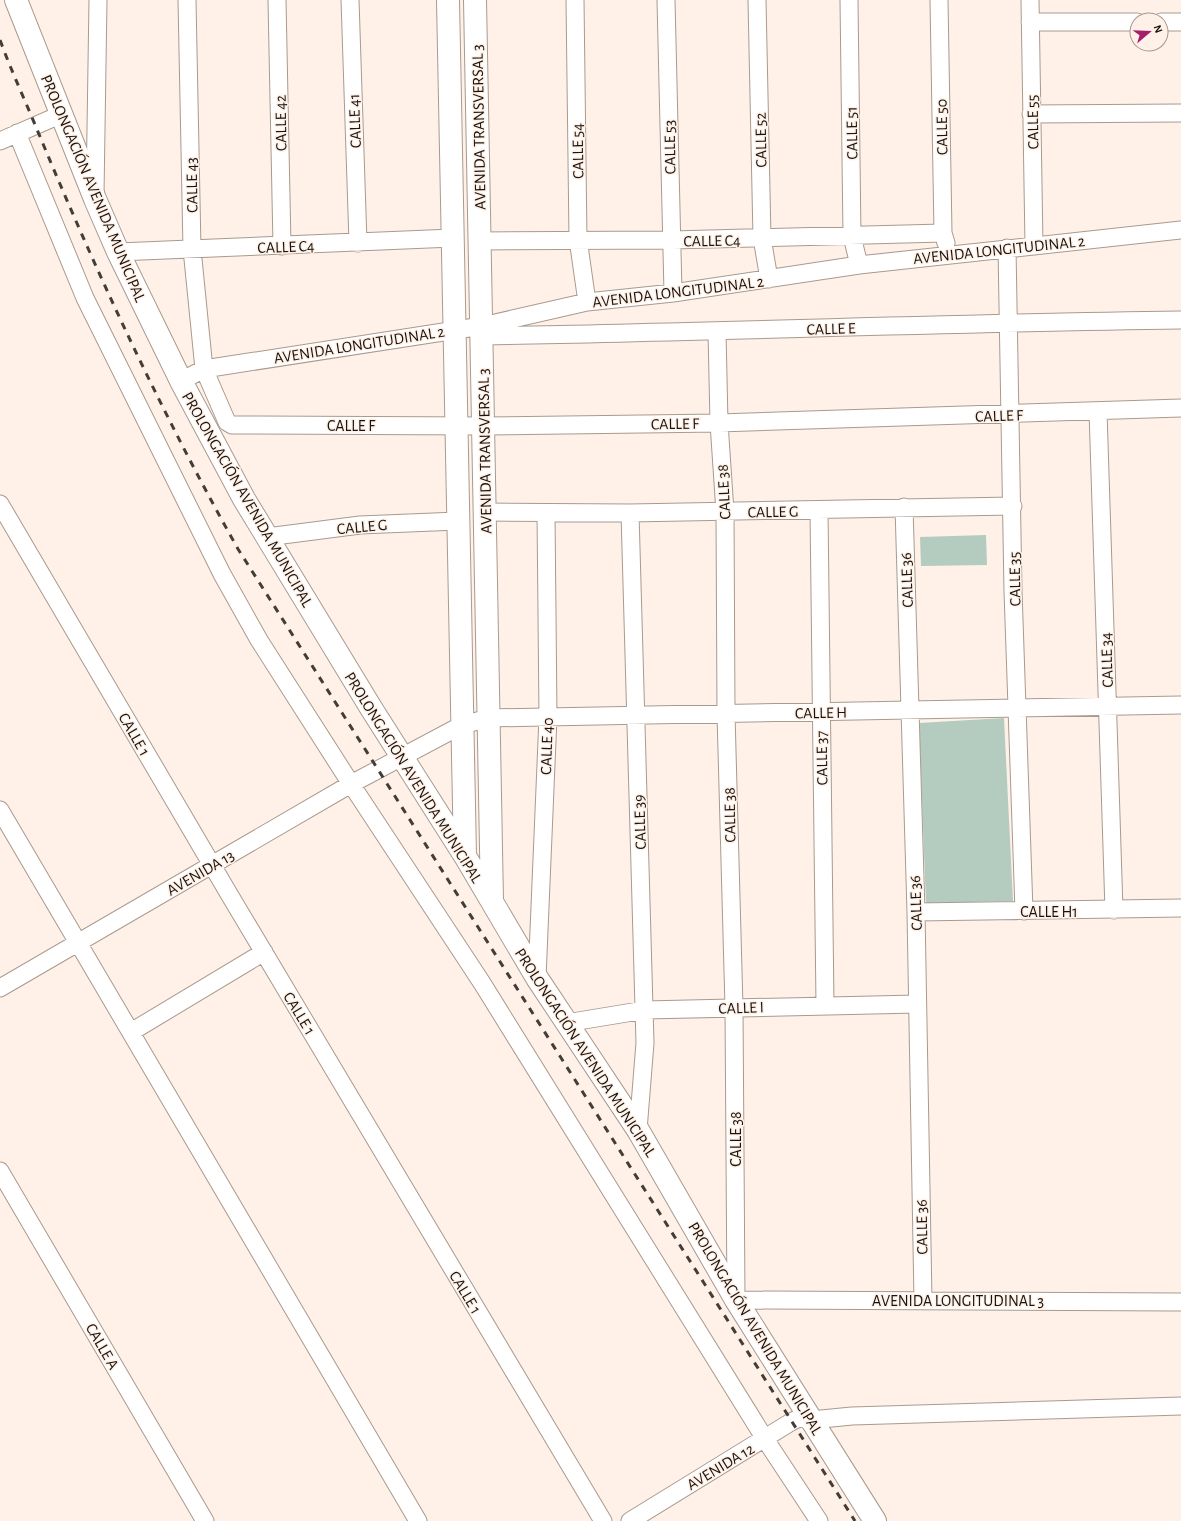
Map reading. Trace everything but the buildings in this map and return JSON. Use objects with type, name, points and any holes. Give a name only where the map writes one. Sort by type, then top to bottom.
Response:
[{"type":"main road","name":"AVENIDA TRANSVERSAL 3","points":[[448,0],[465,856]]},
{"type":"main road","name":"AVENIDA TRANSVERSAL 3","points":[[475,0],[492,902]]},
{"type":"main road","name":"PROLONGACIÓN AVENIDA MUNICIPAL","points":[[21,2],[62,114],[95,199],[118,252],[181,381],[266,537],[401,758],[465,856],[537,978],[638,1130],[736,1300],[875,1521]]},
{"type":"street","points":[[95,199],[98,0]]},
{"type":"street","name":"CALLE 43","points":[[187,0],[192,249],[204,369]]},
{"type":"street","name":"CALLE 42","points":[[277,0],[282,246]]},
{"type":"street","name":"CALLE 41","points":[[350,0],[358,243]]},
{"type":"street","name":"CALLE 54","points":[[575,0],[578,239],[587,302]]},
{"type":"street","name":"CALLE 53","points":[[666,0],[673,293]]},
{"type":"street","name":"CALLE 52","points":[[757,0],[762,238],[769,279]]},
{"type":"street","name":"CALLE 51","points":[[849,0],[852,236],[859,265]]},
{"type":"street","name":"CALLE 50","points":[[939,0],[943,233],[949,254]]},
{"type":"street","name":"CALLE 55","points":[[1030,0],[1034,245]]},
{"type":"street","points":[[1030,22],[1129,22]]},
{"type":"street","points":[[1169,22],[1181,22]]},
{"type":"street","points":[[1032,114],[1181,113]]},
{"type":"street","points":[[0,141],[62,114]]},
{"type":"street","points":[[17,133],[85,298],[222,574],[259,640],[350,784],[482,983],[765,1439],[819,1521]]},
{"type":"street","name":"AVENIDA LONGITUDINAL 2","points":[[181,381],[204,369],[455,329],[482,331],[587,302],[673,293],[859,265],[949,254],[1181,230]]},
{"type":"street","name":"CALLE C4","points":[[480,241],[578,239],[672,240],[943,233]]},
{"type":"street","name":"CALLE C4","points":[[118,252],[453,238]]},
{"type":"street","name":"CALLE 35","points":[[1007,248],[1017,708],[1024,911]]},
{"type":"street","name":"CALLE E","points":[[482,331],[717,332],[1008,322],[1181,320]]},
{"type":"street","name":"CALLE 38","points":[[717,332],[719,423],[725,512],[726,714],[734,1007],[736,1300]]},
{"type":"street","name":"CALLE F","points":[[204,369],[227,422],[232,425],[483,426],[719,423],[1181,408]]},
{"type":"street","name":"CALLE 34","points":[[1098,411],[1114,910]]},
{"type":"street","name":"CALLE 1","points":[[0,504],[212,865],[603,1521]]},
{"type":"street","name":"CALLE G","points":[[485,512],[630,513],[819,511],[904,507],[1013,506]]},
{"type":"street","name":"CALLE 36","points":[[904,507],[916,912],[923,1300]]},
{"type":"street","name":"CALLE 37","points":[[819,511],[820,712],[825,1005]]},
{"type":"street","name":"CALLE 40","points":[[537,978],[548,717],[546,513]]},
{"type":"street","name":"CALLE 39","points":[[630,513],[645,1010],[645,1043],[638,1130]]},
{"type":"street","name":"CALLE G","points":[[266,537],[360,525],[458,521]]},
{"type":"street","name":"CALLE H","points":[[401,758],[462,725],[489,718],[1181,705]]},
{"type":"street","name":"AVENIDA 13","points":[[0,988],[350,784],[401,758]]},
{"type":"street","points":[[0,810],[418,1521]]},
{"type":"street","name":"CALLE H1","points":[[916,912],[1181,908]]},
{"type":"street","points":[[131,1032],[264,952]]},
{"type":"street","name":"CALLE I","points":[[566,1023],[645,1010],[917,1004]]},
{"type":"street","name":"CALLE A","points":[[0,1171],[205,1521]]},
{"type":"street","name":"AVENIDA LONGITUDINAL 3","points":[[736,1300],[1181,1302]]},
{"type":"street","name":"AVENIDA 12","points":[[630,1521],[799,1418],[811,1420],[852,1416],[1181,1406]]},
{"type":"green space","points":[[986,535],[987,565],[921,566],[920,537]]},
{"type":"green space","points":[[1004,718],[1013,901],[926,903],[919,723]]},
{"type":"railway","points":[[0,40],[82,235],[106,288],[182,446],[238,549],[855,1521]]}]
